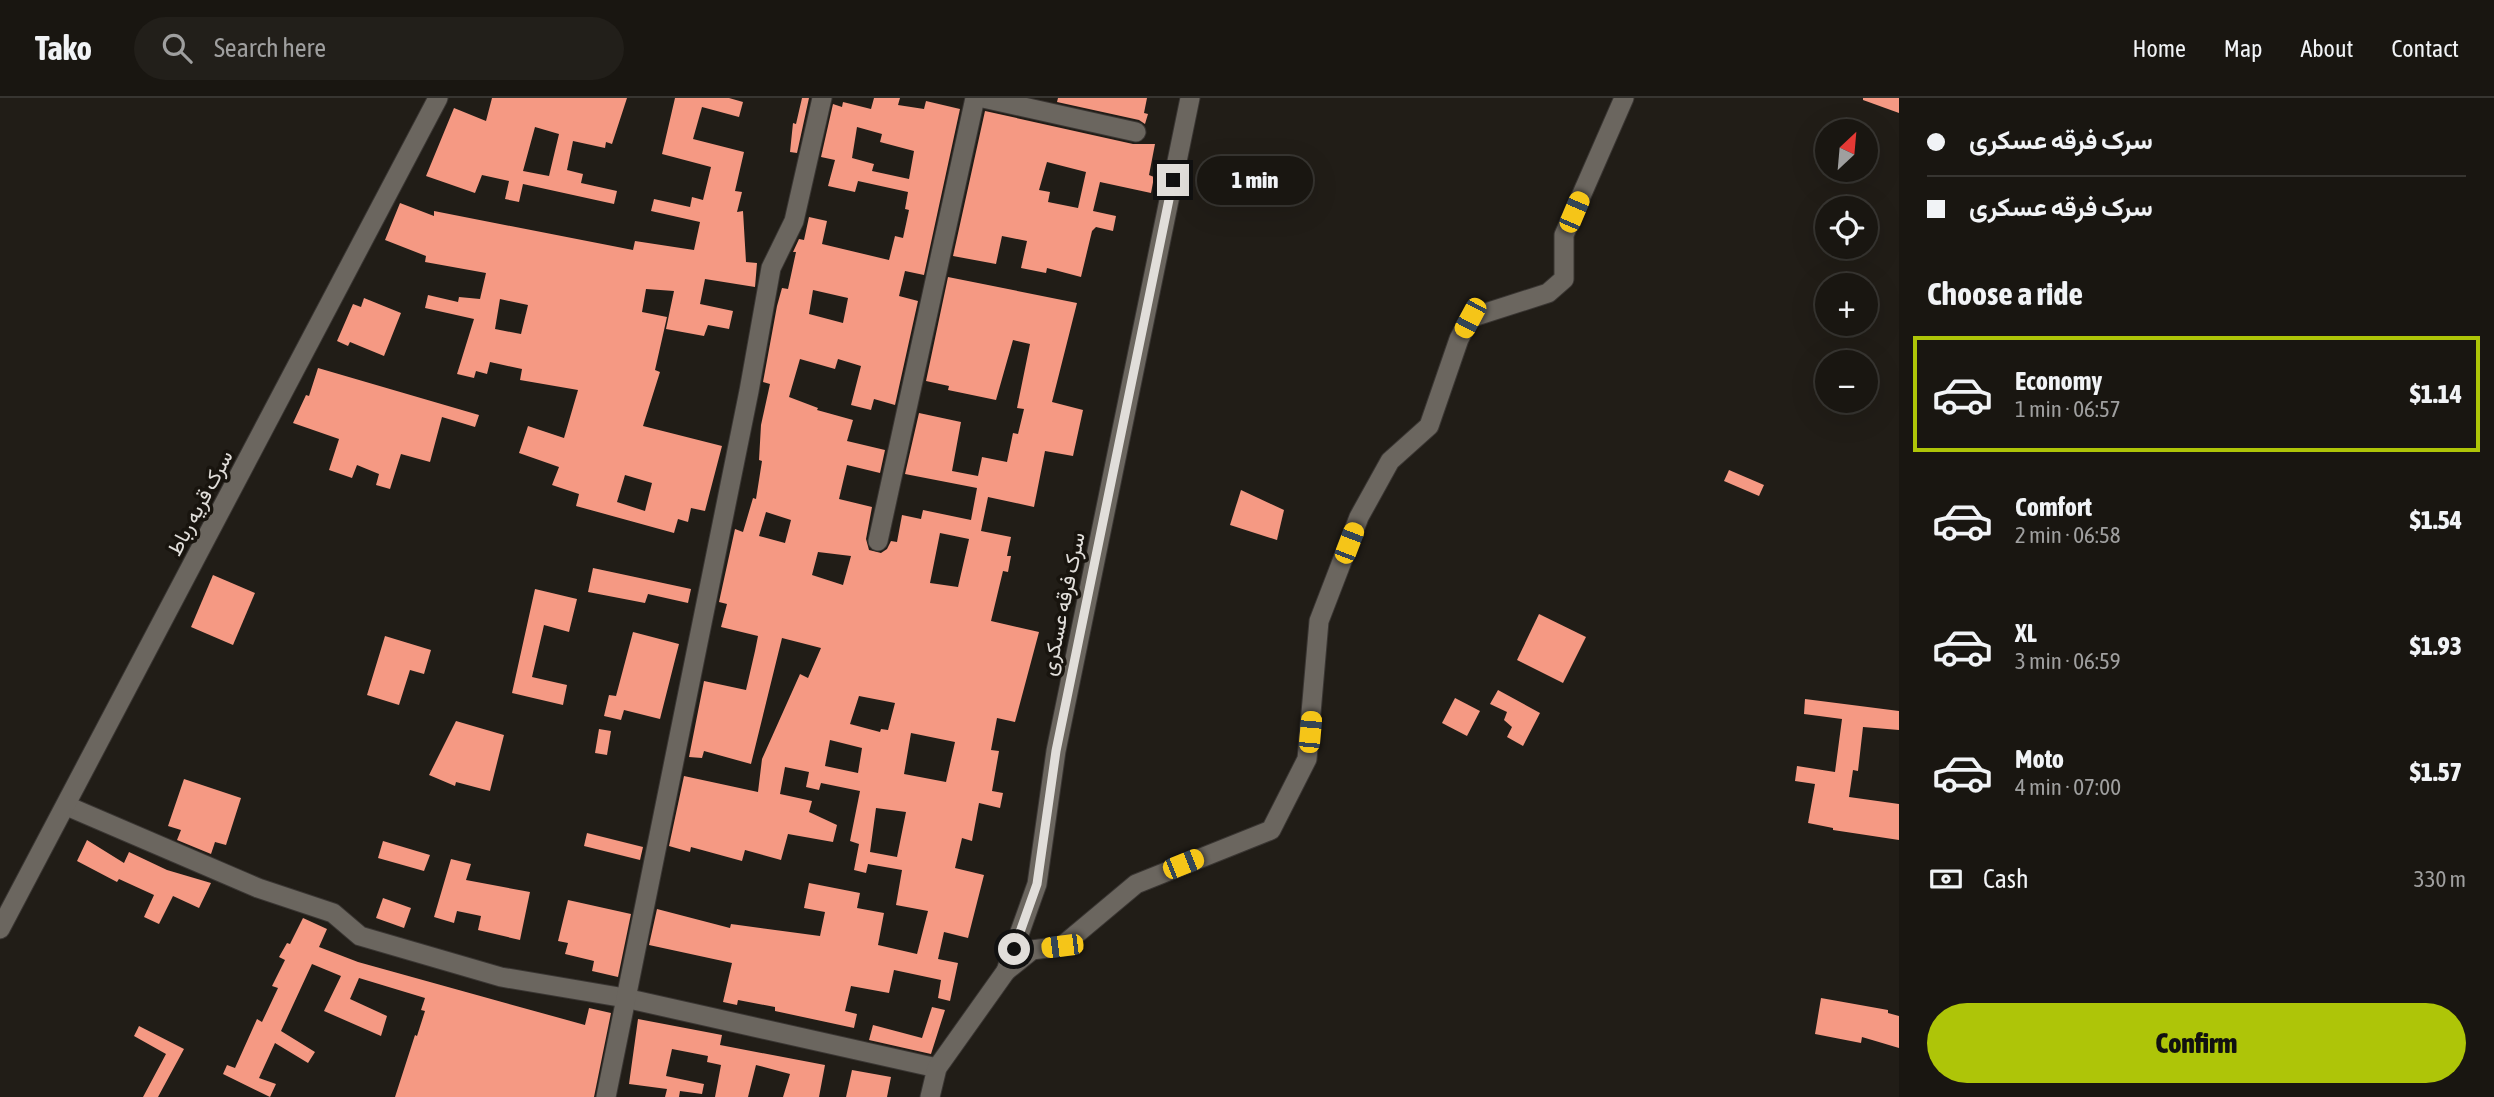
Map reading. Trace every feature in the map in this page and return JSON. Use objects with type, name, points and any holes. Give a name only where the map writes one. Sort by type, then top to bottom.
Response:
[{"type":"street","name":"سرک قریه رباط","points":[[0,929],[438,98]]},
{"type":"street","points":[[606,1097],[749,391],[771,268],[794,220],[822,98]]},
{"type":"street","points":[[878,541],[975,98]]},
{"type":"street","points":[[983,98],[1136,132]]},
{"type":"street","name":"سرک فرقه عسکری","points":[[930,1097],[937,1068],[1006,971],[1037,884],[1056,751],[1190,98]]},
{"type":"street","points":[[1006,971],[1032,950],[1062,946],[1136,884],[1271,830],[1307,759],[1319,621],[1359,517],[1390,461],[1429,426],[1459,339],[1470,318],[1548,293],[1564,279],[1564,235],[1624,98]]},
{"type":"street","points":[[67,806],[258,888],[333,913],[360,936],[500,977],[625,998],[937,1068]]},
{"type":"building","points":[[492,98],[627,98],[612,144],[606,142],[605,148],[573,141],[567,170],[583,174],[581,183],[617,191],[614,204],[523,184],[519,202],[505,199],[509,181],[482,175],[475,193],[426,176],[454,108],[486,121]],"holes":[[[535,127],[559,134],[549,176],[523,171]]]},
{"type":"building","points":[[675,98],[729,98],[743,102],[739,117],[702,107],[693,139],[744,152],[735,191],[742,192],[737,212],[743,211],[746,262],[757,263],[755,287],[705,279],[700,304],[733,311],[729,329],[708,325],[704,336],[666,329],[674,291],[646,289],[642,312],[667,317],[655,370],[660,372],[643,426],[722,446],[705,511],[691,508],[688,522],[678,519],[674,533],[576,506],[579,494],[552,485],[559,467],[519,453],[528,426],[564,438],[578,390],[520,380],[522,369],[490,362],[487,374],[476,371],[474,378],[457,374],[474,319],[425,308],[428,295],[458,302],[459,297],[480,299],[486,273],[425,262],[426,256],[385,240],[400,203],[434,216],[434,211],[633,250],[635,241],[694,250],[700,222],[651,211],[654,199],[690,207],[692,197],[703,200],[711,167],[662,154]],"holes":[[[500,299],[528,305],[521,334],[495,329]],[[625,475],[652,483],[645,511],[617,502]]]},
{"type":"building","points":[[802,98],[809,98],[797,153],[790,152],[793,123],[796,124]]},
{"type":"building","points":[[874,98],[900,98],[898,105],[924,109],[926,101],[960,109],[924,275],[905,271],[899,296],[918,301],[895,405],[874,399],[871,410],[851,405],[861,366],[838,359],[835,369],[800,359],[789,397],[818,408],[817,410],[853,420],[847,441],[885,450],[880,473],[847,465],[839,499],[872,507],[866,539],[869,550],[881,553],[891,541],[897,542],[902,515],[921,519],[923,510],[971,520],[977,488],[905,474],[919,413],[961,422],[952,471],[978,476],[982,457],[1007,462],[1013,433],[1018,434],[1024,409],[1017,408],[1030,344],[1013,340],[996,400],[948,390],[949,386],[926,381],[948,277],[1077,303],[1052,402],[1083,410],[1073,456],[1045,451],[1034,507],[988,497],[981,531],[1011,537],[1007,556],[1011,556],[1008,572],[1003,571],[991,621],[1039,632],[1015,722],[997,718],[991,750],[999,751],[992,791],[1003,793],[1000,808],[979,803],[972,841],[962,838],[955,868],[984,875],[968,938],[944,932],[938,959],[958,963],[950,1001],[938,998],[941,980],[894,970],[889,993],[851,986],[845,1011],[857,1014],[854,1028],[775,1011],[775,1007],[738,1000],[737,1005],[723,1002],[732,963],[649,945],[657,909],[730,928],[731,924],[820,936],[825,912],[804,908],[809,883],[860,893],[857,908],[884,913],[878,945],[917,954],[928,911],[896,905],[902,870],[868,864],[866,873],[854,870],[859,844],[850,841],[860,791],[821,783],[819,790],[806,787],[809,772],[785,767],[780,794],[812,801],[809,812],[837,825],[833,842],[788,834],[781,860],[745,850],[742,861],[691,847],[690,852],[669,846],[684,776],[758,792],[762,759],[800,674],[808,678],[821,648],[782,638],[751,764],[704,751],[702,758],[689,757],[704,681],[746,690],[755,651],[758,636],[721,627],[727,604],[719,602],[735,529],[743,532],[753,498],[756,499],[762,461],[759,460],[761,425],[770,384],[763,382],[777,306],[782,288],[788,289],[796,252],[793,252],[799,239],[804,240],[809,217],[827,221],[822,244],[889,260],[895,236],[903,238],[909,210],[905,209],[908,192],[858,181],[855,192],[828,186],[835,160],[821,157],[833,104],[842,107],[843,102],[871,109]],"holes":[[[857,127],[882,134],[880,142],[914,151],[909,179],[872,171],[874,164],[852,158]],[[813,290],[848,298],[843,323],[809,314]],[[766,512],[791,520],[785,543],[759,536]],[[940,533],[969,539],[958,587],[930,583]],[[818,552],[851,556],[843,585],[812,575]],[[859,696],[895,703],[888,730],[881,729],[880,732],[850,724]],[[911,733],[955,742],[946,782],[904,774]],[[830,740],[862,748],[858,773],[825,766]],[[876,808],[906,812],[897,857],[870,852]]]},
{"type":"building","points":[[1058,98],[1147,98],[1144,113],[1148,114],[1145,124],[1139,120],[1057,102]]},
{"type":"building","points":[[1899,98],[1899,113],[1863,100]]},
{"type":"building","points":[[985,111],[1133,144],[1155,144],[1149,175],[1154,177],[1151,193],[1100,182],[1093,211],[1116,216],[1113,231],[1096,227],[1092,231],[1081,277],[1047,268],[1046,273],[1021,268],[1027,241],[1002,236],[996,264],[953,256]],"holes":[[[1047,162],[1086,172],[1078,208],[1048,202],[1050,192],[1039,190]]]},
{"type":"building","points":[[364,298],[401,313],[384,356],[350,342],[348,346],[337,341],[353,304],[361,307]]},
{"type":"building","points":[[318,368],[479,415],[475,427],[442,417],[430,462],[401,454],[390,489],[376,485],[379,474],[357,465],[352,478],[329,470],[339,439],[293,423],[306,395],[309,396]]},
{"type":"building","points":[[1729,470],[1764,485],[1759,496],[1724,481]]},
{"type":"building","points":[[1241,490],[1284,510],[1277,540],[1230,525]]},
{"type":"building","points":[[593,568],[691,589],[688,603],[648,594],[645,603],[588,592]]},
{"type":"building","points":[[213,575],[255,593],[233,645],[191,627]]},
{"type":"building","points":[[535,589],[577,599],[569,632],[544,625],[532,677],[567,685],[563,705],[512,693]]},
{"type":"building","points":[[1539,614],[1586,637],[1563,683],[1517,660]]},
{"type":"building","points":[[633,632],[679,644],[660,719],[624,710],[621,720],[604,716],[609,695],[616,696]]},
{"type":"building","points":[[385,636],[431,650],[424,674],[410,670],[399,705],[367,695]]},
{"type":"building","points":[[1498,690],[1540,713],[1523,746],[1507,737],[1512,727],[1504,720],[1507,712],[1490,704]]},
{"type":"building","points":[[1455,698],[1480,711],[1467,736],[1442,723]]},
{"type":"building","points":[[1805,699],[1899,711],[1899,730],[1863,727],[1858,771],[1853,770],[1849,797],[1899,804],[1899,840],[1833,830],[1808,823],[1815,784],[1795,781],[1797,766],[1835,772],[1842,719],[1804,714]]},
{"type":"building","points":[[456,721],[504,735],[490,791],[456,782],[455,786],[429,775]]},
{"type":"building","points":[[599,729],[611,731],[607,755],[595,753]]},
{"type":"building","points":[[184,779],[241,798],[226,845],[215,842],[211,854],[177,840],[181,830],[168,826]]},
{"type":"building","points":[[587,833],[643,847],[640,860],[584,846]]},
{"type":"building","points":[[87,840],[124,863],[129,852],[167,870],[211,883],[199,908],[173,896],[159,924],[144,917],[154,895],[119,879],[117,882],[77,861]]},
{"type":"building","points":[[383,841],[430,855],[424,871],[378,858]]},
{"type":"building","points":[[451,859],[471,864],[466,880],[530,892],[520,940],[478,930],[481,916],[457,911],[454,923],[434,917]]},
{"type":"building","points":[[383,898],[411,908],[404,928],[376,918]]},
{"type":"building","points":[[568,900],[631,914],[618,977],[592,971],[594,961],[565,954],[568,943],[558,941]]},
{"type":"building","points":[[303,918],[327,929],[319,947],[358,962],[585,1025],[589,1008],[611,1013],[594,1097],[395,1097],[425,1011],[421,1010],[425,998],[359,978],[350,999],[387,1016],[381,1036],[324,1011],[341,976],[312,964],[281,1031],[315,1052],[308,1063],[275,1043],[259,1078],[276,1084],[270,1097],[223,1074],[227,1065],[235,1068],[257,1019],[262,1022],[278,988],[272,986],[285,960],[279,957],[287,943],[290,944]]},
{"type":"building","points":[[1821,998],[1888,1010],[1888,1013],[1899,1016],[1899,1048],[1862,1037],[1861,1043],[1815,1034]]},
{"type":"building","points":[[932,1007],[945,1010],[931,1054],[869,1040],[873,1025],[922,1038]]},
{"type":"building","points":[[638,1019],[722,1035],[720,1045],[825,1065],[819,1097],[783,1097],[790,1074],[756,1065],[748,1097],[715,1097],[721,1065],[707,1062],[708,1056],[672,1049],[666,1076],[704,1084],[702,1094],[680,1091],[679,1097],[665,1097],[667,1089],[629,1084]]},
{"type":"building","points":[[139,1026],[184,1049],[158,1097],[143,1097],[166,1054],[134,1036]]},
{"type":"building","points":[[852,1070],[891,1077],[887,1097],[846,1097]]},
{"type":"route","points":[[1014,949],[1037,884],[1056,751],[1173,180]]}]
